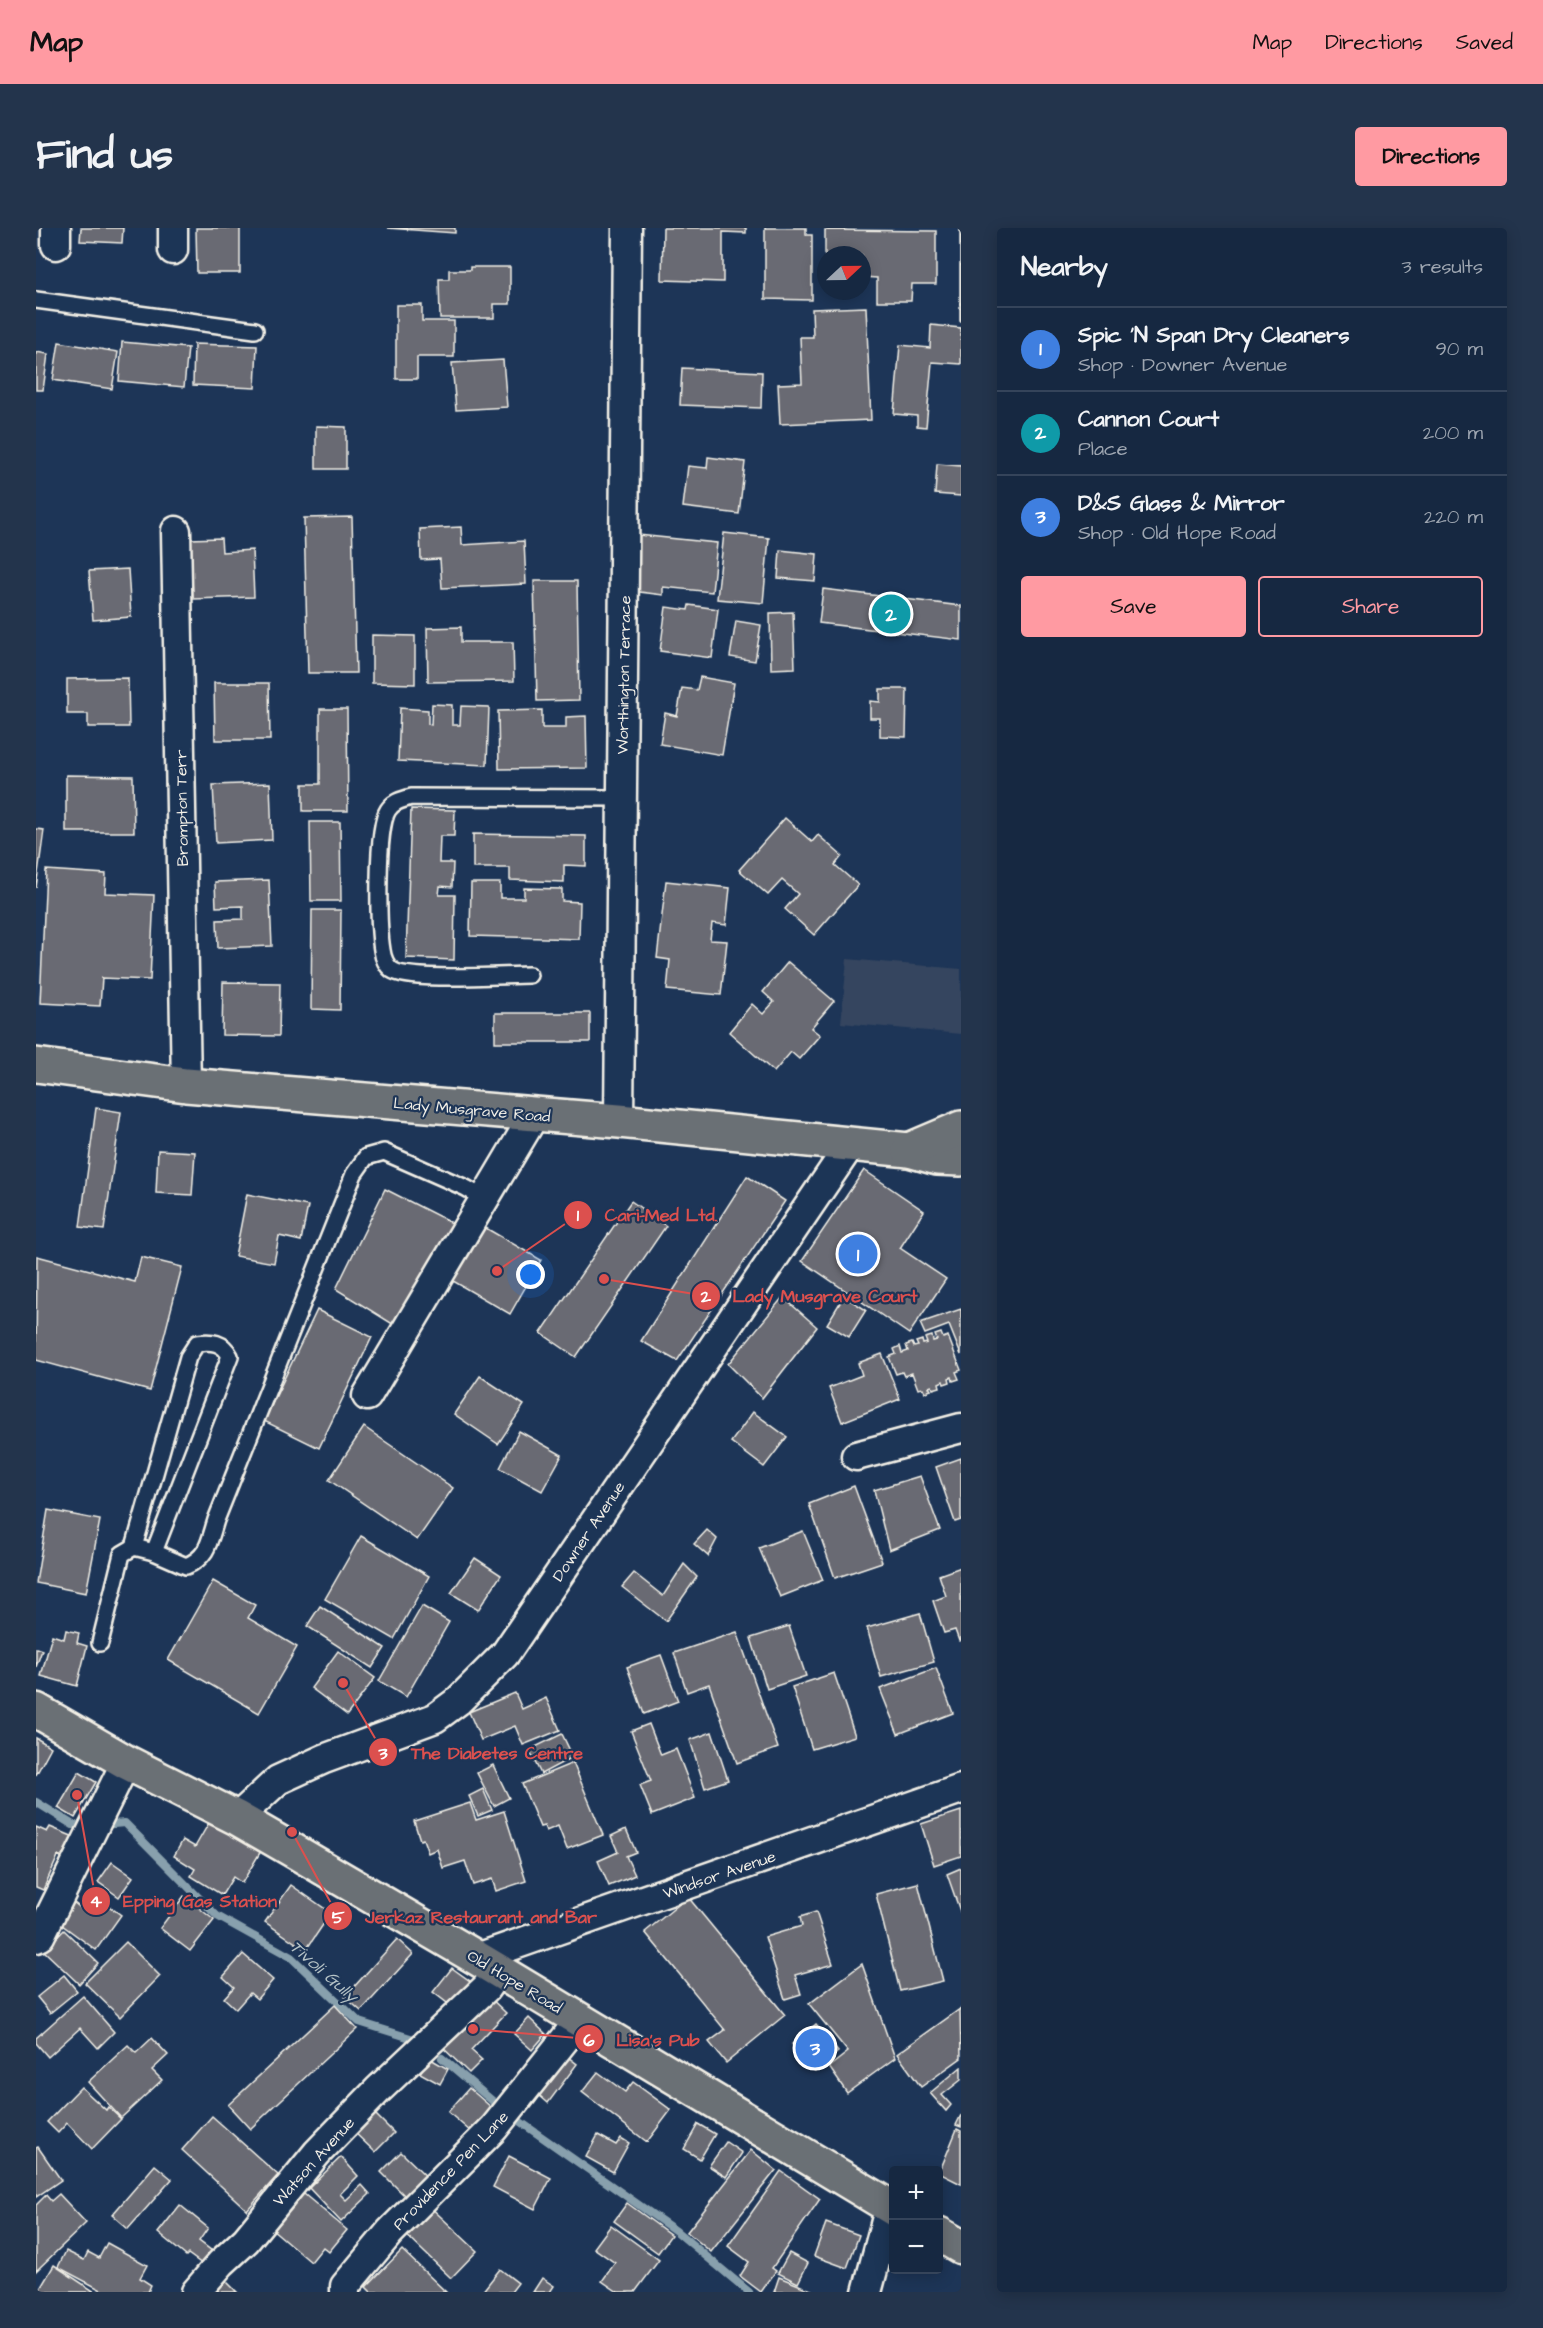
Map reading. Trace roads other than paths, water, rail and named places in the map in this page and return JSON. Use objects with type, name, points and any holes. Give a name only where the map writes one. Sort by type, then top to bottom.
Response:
[{"type":"main road","name":"Lady Musgrave Road","points":[[36,1065],[186,1085],[619,1121],[909,1150],[937,1158],[961,1159]]},
{"type":"main road","name":"Lady Musgrave Road","points":[[909,1150],[961,1128]]},
{"type":"main road","name":"Old Hope Road","points":[[36,1710],[126,1762],[237,1818],[488,1964],[889,2205]]},
{"type":"main road","points":[[943,2236],[961,2247]]},
{"type":"street","name":"Worthington Terrace","points":[[619,1121],[627,228]]},
{"type":"street","name":"Brompton Terr","points":[[176,531],[186,1085]]},
{"type":"street","points":[[367,1396],[535,1114]]},
{"type":"street","name":"Downer Avenue","points":[[237,1818],[278,1780],[324,1759],[435,1718],[458,1701],[505,1654],[851,1144]]},
{"type":"street","points":[[856,1456],[961,1428]]},
{"type":"street","points":[[36,1938],[40,1936],[126,1762]]},
{"type":"street","name":"Windsor Avenue","points":[[488,1964],[961,1789]]},
{"type":"street","name":"Watson Avenue","points":[[196,2292],[221,2263],[246,2240],[317,2153],[378,2090],[486,1988],[488,1964]]},
{"type":"street","name":"Providence Pen Lane","points":[[345,2292],[345,2286],[390,2232],[494,2128],[580,2020]]},
{"type":"street","points":[[867,2292],[889,2217]]},
{"type":"lane","points":[[36,300],[255,330]]},
{"type":"lane","points":[[529,975],[423,976],[400,975],[390,969],[382,950],[380,884],[380,834],[387,811],[395,802],[411,797],[622,798]]},
{"type":"lane","points":[[134,1546],[186,1566],[198,1561],[206,1550],[354,1174],[366,1157],[384,1152],[466,1188],[485,1199]]},
{"type":"lane","points":[[100,1643],[122,1554],[134,1546],[188,1357],[197,1343],[212,1341],[225,1347],[230,1356],[154,1552]]},
{"type":"waterway","name":"Tivoli Gully","points":[[36,1802],[73,1825],[87,1825]]},
{"type":"waterway","name":"Tivoli Gully","points":[[102,1825],[125,1823],[217,1916],[291,1957],[359,2022],[420,2041]]},
{"type":"waterway","name":"Tivoli Gully","points":[[442,2058],[502,2109]]},
{"type":"waterway","name":"Tivoli Gully","points":[[512,2116],[676,2231],[749,2292]]},
{"type":"place","name":"Cannon Court","points":[[891,614]]},
{"type":"place","name":"Spic 'N Span Dry Cleaners","points":[[858,1254]]},
{"type":"place","name":"Cari-Med Ltd.","points":[[497,1271]]},
{"type":"place","name":"Lady Musgrave Court","points":[[604,1279]]},
{"type":"place","name":"The Diabetes Centre","points":[[343,1683]]},
{"type":"place","name":"Epping Gas Station","points":[[77,1795]]},
{"type":"place","name":"Jerkaz Restaurant and Bar","points":[[292,1832]]},
{"type":"place","name":"Lisa's Pub","points":[[473,2029]]},
{"type":"place","name":"D&S Glass & Mirror","points":[[815,2048]]}]
